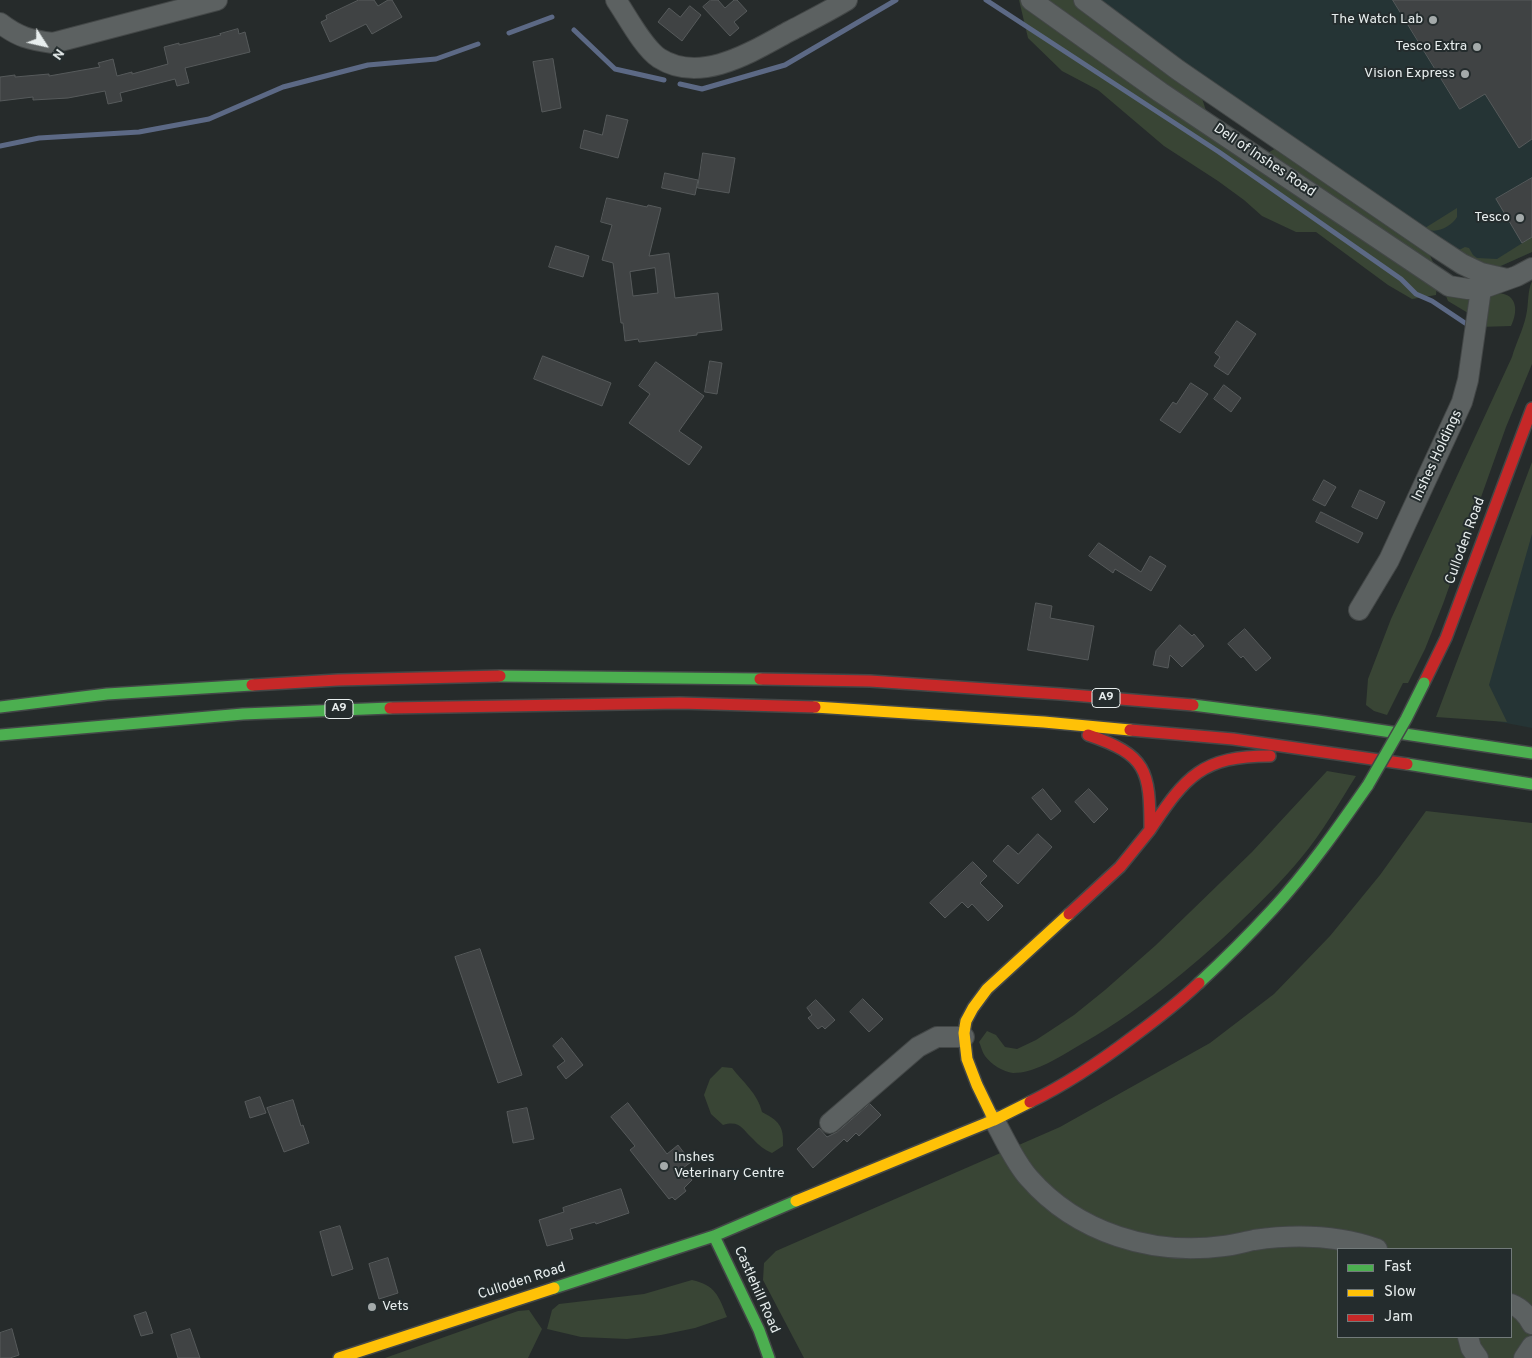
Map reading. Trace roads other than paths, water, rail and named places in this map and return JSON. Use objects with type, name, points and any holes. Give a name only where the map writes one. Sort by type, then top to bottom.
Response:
[{"type":"main road","name":"Culloden Road","points":[[339,1358],[714,1236],[994,1120],[1053,1091],[1097,1063],[1177,1004],[1273,910],[1323,848],[1368,785],[1406,719],[1446,638],[1532,408]]},
{"type":"main road","name":"A9","points":[[0,707],[107,694],[338,680],[527,676],[870,681],[1191,705],[1318,720],[1532,753]]},
{"type":"main road","name":"A9","points":[[0,735],[243,714],[373,708],[680,702],[837,708],[1044,722],[1233,739],[1532,784]]},
{"type":"main road","name":"A9","points":[[1044,722],[1106,741],[1123,749],[1136,760],[1144,772],[1149,786],[1150,830]]},
{"type":"main road","name":"A9","points":[[1150,830],[1185,781],[1206,767],[1226,759],[1250,756],[1335,753]]},
{"type":"main road","points":[[994,1120],[973,1076],[966,1056],[964,1037],[966,1021],[987,988],[1120,867],[1150,830]]},
{"type":"main road","name":"Castlehill Road","points":[[714,1236],[759,1330],[769,1358]]},
{"type":"street","points":[[0,23],[29,40],[53,43],[217,0]]},
{"type":"street","points":[[616,0],[645,43],[657,56],[678,67],[699,68],[721,64],[753,51],[847,0]]},
{"type":"street","name":"Dell of Inshes Road","points":[[1031,0],[1160,92],[1449,286],[1481,290],[1532,268]]},
{"type":"street","name":"Dell of Inshes Road","points":[[1084,0],[1178,70],[1433,246],[1481,273],[1507,279]]},
{"type":"street","name":"Inshes Holdings","points":[[1358,610],[1389,560],[1462,402],[1468,380],[1481,290]]},
{"type":"street","points":[[830,1123],[918,1047],[937,1037],[964,1037]]},
{"type":"street","points":[[994,1120],[1028,1177],[1057,1205],[1091,1226],[1124,1239],[1157,1246],[1193,1249],[1225,1246],[1253,1240],[1311,1236],[1343,1240],[1373,1248]]},
{"type":"street","points":[[1512,1305],[1522,1310],[1531,1319]]},
{"type":"street","points":[[1468,1338],[1471,1348],[1478,1358]]},
{"type":"street","points":[[1524,1358],[1532,1346]]},
{"type":"waterway","points":[[680,84],[702,89],[785,65],[896,0]]},
{"type":"waterway","points":[[986,0],[1219,152],[1401,279],[1416,294],[1432,301],[1465,323]]},
{"type":"waterway","points":[[509,33],[552,17]]},
{"type":"waterway","points":[[574,30],[615,69],[664,80]]},
{"type":"waterway","points":[[0,146],[39,138],[139,132],[209,119],[283,87],[368,65],[436,59],[478,44]]},
{"type":"place","name":"The Watch Lab","points":[[1433,20]]},
{"type":"place","name":"Tesco Extra","points":[[1477,47]]},
{"type":"place","name":"Vision Express","points":[[1465,74]]},
{"type":"place","name":"Tesco","points":[[1520,218]]},
{"type":"place","name":"Inshes Veterinary Centre","points":[[664,1166]]},
{"type":"place","name":"Vets","points":[[372,1307]]}]
